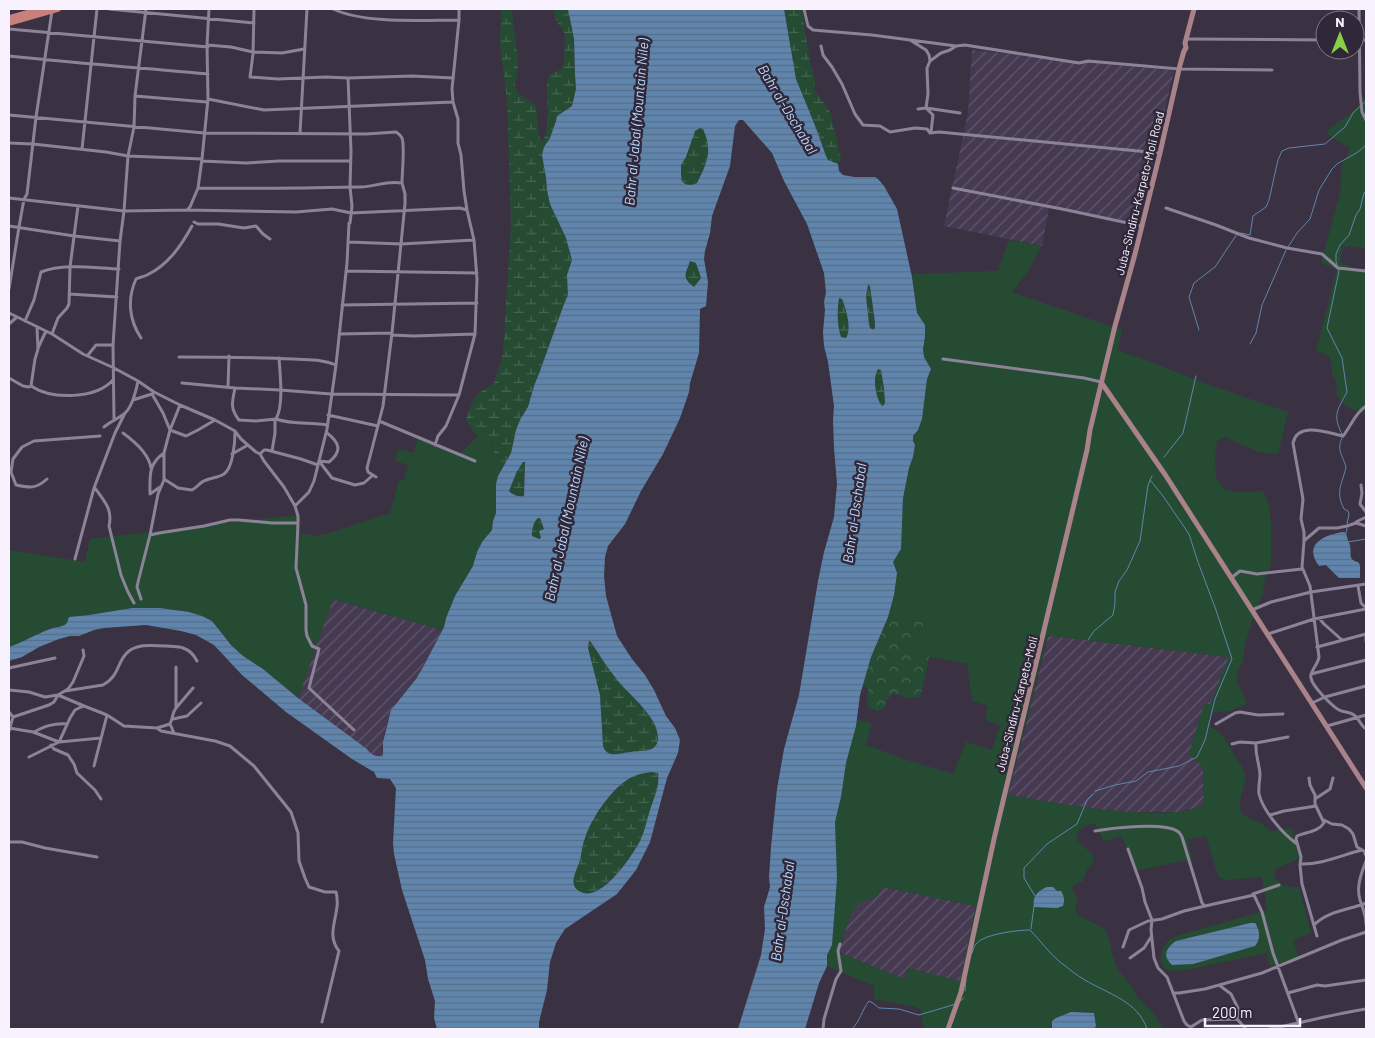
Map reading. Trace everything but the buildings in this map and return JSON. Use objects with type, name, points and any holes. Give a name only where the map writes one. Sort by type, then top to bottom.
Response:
[{"type":"main road","points":[[9,18],[41,9]]},
{"type":"main road","points":[[9,23],[54,9]]},
{"type":"main road","name":"Juba-Sindiru-Karpeto-Moli Road","points":[[1101,382],[1114,326],[1142,226],[1194,9]]},
{"type":"main road","points":[[1101,382],[1162,469],[1366,788]]},
{"type":"main road","name":"Juba-Sindiru-Karpeto-Moli","points":[[948,1029],[961,992],[994,839],[1101,382]]},
{"type":"street","points":[[9,290],[24,199],[27,194],[44,60],[54,9]]},
{"type":"street","points":[[82,149],[97,9]]},
{"type":"street","points":[[109,9],[145,10],[254,23]]},
{"type":"street","points":[[187,210],[198,188],[202,160],[208,100],[207,46],[209,9]]},
{"type":"street","points":[[254,9],[253,52],[250,77],[278,79],[412,76],[453,78]]},
{"type":"street","points":[[300,133],[307,9]]},
{"type":"street","points":[[333,9],[344,14],[373,18],[459,20]]},
{"type":"street","points":[[436,445],[438,436],[446,426],[459,395],[475,334],[477,303],[474,240],[464,191],[458,141],[458,119],[453,102],[453,78],[459,20],[458,9]]},
{"type":"street","points":[[804,9],[808,26],[813,30],[910,39],[956,46],[965,45],[1079,63],[1088,61],[1179,69],[1272,70]]},
{"type":"street","points":[[114,419],[113,344],[120,241],[128,156],[134,127],[135,96],[145,10]]},
{"type":"street","points":[[9,28],[142,42],[231,47],[253,52],[282,53],[304,50]]},
{"type":"street","points":[[1186,38],[1315,40]]},
{"type":"street","points":[[910,39],[926,50],[930,61]]},
{"type":"street","points":[[822,46],[823,55],[832,66],[855,114],[863,125],[880,126],[889,132],[919,128],[927,129],[930,133]]},
{"type":"street","points":[[926,108],[929,83],[927,68],[930,61],[956,46]]},
{"type":"street","points":[[9,56],[91,65],[139,67],[208,74]]},
{"type":"street","points":[[1358,60],[1360,102],[1366,120]]},
{"type":"street","points":[[295,506],[309,492],[318,463],[326,433],[336,365],[352,206],[348,78]]},
{"type":"street","points":[[135,96],[208,100],[264,110],[453,102]]},
{"type":"street","points":[[926,108],[933,115],[930,133]]},
{"type":"street","points":[[918,109],[926,108],[960,113]]},
{"type":"street","points":[[9,115],[204,133],[366,134],[390,131],[399,133],[403,145],[402,183],[404,211],[384,394],[367,468],[368,472],[375,476],[364,483],[355,485],[332,478],[318,463]]},
{"type":"street","points":[[930,133],[939,132],[999,137],[1160,153]]},
{"type":"street","points":[[9,143],[82,149],[128,156],[246,163],[350,161]]},
{"type":"street","points":[[198,188],[364,187],[382,182],[402,183]]},
{"type":"street","points":[[953,188],[1142,226]]},
{"type":"street","points":[[9,198],[124,210],[296,212],[332,209],[351,212],[460,208],[467,210]]},
{"type":"street","points":[[52,334],[58,318],[67,308],[70,294],[70,267],[78,205]]},
{"type":"street","points":[[1166,208],[1249,238],[1322,254],[1338,268],[1366,271]]},
{"type":"street","points":[[194,222],[198,224],[218,224],[244,228],[255,226],[270,240]]},
{"type":"street","points":[[9,226],[120,241]]},
{"type":"street","points":[[142,338],[137,332],[130,312],[130,302],[136,279],[147,275],[174,255],[192,226]]},
{"type":"street","points":[[349,242],[401,244],[474,240]]},
{"type":"street","points":[[25,321],[34,300],[41,272],[70,267],[119,269]]},
{"type":"street","points":[[346,271],[477,273]]},
{"type":"street","points":[[70,294],[117,297]]},
{"type":"street","points":[[342,305],[477,303]]},
{"type":"street","points":[[9,313],[52,334],[83,354],[138,381],[153,393],[215,420],[234,431],[260,454],[284,487],[295,506],[298,516],[296,568],[306,606],[307,636],[312,646],[319,650],[309,688],[354,730]]},
{"type":"street","points":[[9,324],[17,317]]},
{"type":"street","points":[[37,328],[38,349]]},
{"type":"street","points":[[31,386],[35,359],[46,331]]},
{"type":"street","points":[[339,334],[475,334]]},
{"type":"street","points":[[88,355],[96,345],[113,344]]},
{"type":"street","points":[[228,356],[228,387]]},
{"type":"street","points":[[180,357],[279,358],[322,361],[336,365]]},
{"type":"street","points":[[272,451],[279,410],[279,358]]},
{"type":"street","points":[[943,359],[1084,378],[1101,382]]},
{"type":"street","points":[[9,378],[24,386],[31,386],[50,395],[74,395],[97,391],[108,386],[114,380]]},
{"type":"street","points":[[74,559],[94,488],[115,433],[133,400],[138,381]]},
{"type":"street","points":[[182,383],[331,394],[459,395]]},
{"type":"street","points":[[235,388],[232,402],[234,414],[239,420],[276,419],[293,423],[327,425]]},
{"type":"street","points":[[133,400],[153,393]]},
{"type":"street","points":[[153,393],[170,430],[186,436],[215,420]]},
{"type":"street","points":[[141,599],[137,587],[160,487],[164,479],[164,453],[170,430],[180,405]]},
{"type":"street","points":[[1366,406],[1356,415],[1343,436],[1309,430],[1298,433],[1292,443],[1303,499],[1301,520],[1304,532],[1302,569],[1309,582],[1311,592],[1319,657],[1318,664],[1311,674],[1312,682],[1341,711],[1352,713],[1366,729]]},
{"type":"street","points":[[104,427],[125,413]]},
{"type":"street","points":[[328,415],[378,426]]},
{"type":"street","points":[[379,420],[475,461]]},
{"type":"street","points":[[164,479],[180,489],[192,490],[201,483],[226,473],[234,449],[234,431]]},
{"type":"street","points":[[123,433],[131,439],[150,461],[150,494],[160,487]]},
{"type":"street","points":[[260,454],[264,450],[318,463],[329,462],[335,457],[338,446],[326,433]]},
{"type":"street","points":[[47,479],[40,486],[16,485],[11,472],[13,459],[22,447],[34,442],[100,436]]},
{"type":"street","points":[[232,454],[248,445]]},
{"type":"street","points":[[151,468],[157,458],[164,453]]},
{"type":"street","points":[[1361,485],[1360,504],[1366,512]]},
{"type":"street","points":[[94,488],[109,507],[109,526],[121,575],[134,603]]},
{"type":"street","points":[[1304,540],[1319,528],[1337,528],[1356,523],[1366,517]]},
{"type":"street","points":[[150,536],[230,520],[298,523]]},
{"type":"street","points":[[1356,523],[1366,526]]},
{"type":"street","points":[[1231,578],[1240,571],[1257,574],[1302,569]]},
{"type":"street","points":[[1252,610],[1270,602],[1311,592],[1366,584]]},
{"type":"street","points":[[1358,586],[1361,603],[1366,608]]},
{"type":"street","points":[[1268,634],[1314,619],[1366,608]]},
{"type":"street","points":[[1319,618],[1343,640]]},
{"type":"street","points":[[1318,647],[1366,635],[1366,641]]},
{"type":"street","points":[[65,691],[103,685],[108,682],[116,674],[123,657],[130,650],[138,647],[149,645],[182,647],[194,655],[197,661]]},
{"type":"street","points":[[9,690],[45,696],[58,695],[65,691],[73,682],[84,656],[83,650]]},
{"type":"street","points":[[9,668],[55,658]]},
{"type":"street","points":[[1311,674],[1366,660]]},
{"type":"street","points":[[176,667],[176,708]]},
{"type":"street","points":[[1311,703],[1325,697],[1366,686]]},
{"type":"street","points":[[58,695],[107,715],[124,726],[158,728],[170,724],[173,719],[172,713],[192,688]]},
{"type":"street","points":[[13,717],[49,705],[54,702],[58,695]]},
{"type":"street","points":[[173,719],[187,716],[201,703]]},
{"type":"street","points":[[59,742],[75,710],[84,706]]},
{"type":"street","points":[[9,712],[13,717]]},
{"type":"street","points":[[1216,724],[1240,712],[1258,715],[1283,714]]},
{"type":"street","points":[[94,766],[107,715]]},
{"type":"street","points":[[1327,726],[1366,715]]},
{"type":"street","points":[[13,717],[9,729],[33,732],[59,742]]},
{"type":"street","points":[[33,732],[51,724],[67,724]]},
{"type":"street","points":[[170,724],[174,733]]},
{"type":"street","points":[[158,728],[161,731],[215,741],[230,746],[254,766],[291,812],[298,833],[299,861],[309,887],[325,892],[336,892],[338,897],[332,933],[334,945],[339,951],[322,1022]]},
{"type":"street","points":[[29,757],[59,742],[101,738]]},
{"type":"street","points":[[1232,744],[1288,738]]},
{"type":"street","points":[[1256,742],[1256,755],[1260,772],[1260,796],[1270,815],[1285,835],[1297,844]]},
{"type":"street","points":[[51,745],[54,749],[68,755],[77,773],[95,790],[101,799]]},
{"type":"street","points":[[1309,778],[1310,786],[1315,795],[1316,806],[1324,823],[1322,826]]},
{"type":"street","points":[[1314,799],[1330,789],[1333,778]]},
{"type":"street","points":[[1270,815],[1316,806]]},
{"type":"street","points":[[1322,819],[1332,824]]},
{"type":"street","points":[[1317,936],[1302,884],[1301,857],[1297,836],[1318,830],[1322,826],[1342,825],[1352,832],[1357,846],[1366,856]]},
{"type":"street","points":[[1095,831],[1147,826],[1164,827],[1177,831],[1182,836],[1201,901],[1205,906]]},
{"type":"street","points":[[9,842],[22,842],[96,857]]},
{"type":"street","points":[[1128,849],[1152,920],[1153,954],[1158,968],[1167,977],[1184,1022],[1192,1027],[1202,1020],[1237,1019]]},
{"type":"street","points":[[1300,864],[1331,860],[1362,850]]},
{"type":"street","points":[[1366,864],[1361,872],[1359,885],[1360,898],[1364,904],[1366,914],[1366,924]]},
{"type":"street","points":[[1123,947],[1130,930],[1142,923],[1253,894],[1279,885]]},
{"type":"street","points":[[1253,894],[1262,912],[1269,939],[1299,1024]]},
{"type":"street","points":[[1314,926],[1329,914],[1364,904]]},
{"type":"street","points":[[1173,993],[1205,989],[1262,973],[1342,940],[1366,933]]},
{"type":"street","points":[[1130,958],[1144,948],[1152,937]]},
{"type":"street","points":[[823,1029],[824,1019],[836,979],[840,974],[841,967],[838,951],[840,944]]},
{"type":"street","points":[[1288,993],[1317,985],[1325,986],[1366,980]]},
{"type":"street","points":[[1219,985],[1231,994],[1238,1008],[1237,1019],[1246,1029]]},
{"type":"street","points":[[1272,1029],[1299,1024],[1320,1017],[1366,1009]]},
{"type":"shaded area","points":[[972,50],[1174,71],[1136,223],[1049,208],[1042,246],[944,226],[968,113]]},
{"type":"shaded area","points":[[332,599],[442,630],[416,679],[394,705],[384,734],[383,756],[378,757],[371,754],[367,749],[298,698]]},
{"type":"shaded area","points":[[1048,637],[1229,657],[1210,705],[1204,704],[1204,806],[1179,812],[1122,812],[1008,795]]},
{"type":"shaded area","points":[[882,887],[976,906],[960,982],[908,968],[905,980],[838,952],[851,913],[861,902],[876,897]]},
{"type":"green space","points":[[501,9],[512,9],[518,60],[515,87],[521,95],[536,106],[539,136],[542,141],[545,137],[547,123],[548,79],[551,74],[561,70],[564,62],[565,36],[563,29],[556,20],[553,9],[568,9],[574,39],[576,89],[572,106],[557,116],[550,138],[544,147],[547,190],[566,238],[572,260],[568,295],[528,407],[516,430],[511,453],[501,468],[494,457],[492,443],[478,438],[466,420],[476,395],[494,383],[503,353],[511,224],[507,100],[500,46]]},
{"type":"green space","points":[[784,9],[802,9],[810,61],[815,78],[814,89],[830,112],[841,158],[838,164],[828,160],[826,156],[796,79]]},
{"type":"green space","points":[[1366,98],[1366,248],[1343,246],[1340,263],[1366,271],[1366,413],[1349,408],[1339,399],[1330,357],[1316,351],[1337,269],[1321,263],[1339,197],[1341,166],[1348,155],[1350,147],[1327,134],[1329,129],[1351,113]]},
{"type":"green space","points":[[700,128],[703,129],[708,144],[708,157],[697,183],[686,185],[681,181],[681,165],[686,157],[695,131]]},
{"type":"green space","points":[[1009,240],[1042,246],[1027,273],[1012,292],[1122,330],[1118,350],[1288,412],[1278,454],[1259,452],[1225,437],[1217,441],[1215,455],[1216,477],[1225,490],[1238,492],[1263,491],[1269,505],[1271,523],[1271,564],[1265,578],[1263,593],[1250,626],[1243,661],[1237,672],[1237,681],[1247,704],[1229,711],[1214,712],[1209,718],[1211,727],[1224,738],[1243,770],[1245,781],[1240,805],[1241,812],[1261,823],[1270,831],[1292,828],[1300,858],[1275,869],[1274,877],[1285,886],[1299,887],[1311,933],[1293,940],[1299,957],[1270,967],[1267,953],[1186,970],[1171,971],[1165,969],[1161,960],[1163,948],[1173,937],[1267,910],[1262,877],[1225,880],[1218,876],[1206,836],[1187,839],[1192,859],[1135,871],[1122,836],[1104,841],[1095,823],[1085,826],[1077,833],[1077,840],[1093,855],[1093,862],[1087,870],[1083,881],[1074,885],[1072,890],[1078,899],[1075,907],[1077,915],[1105,929],[1117,969],[1131,985],[1139,999],[1154,1013],[1164,1029],[1094,1029],[1096,1026],[1094,1013],[1079,1012],[1056,1018],[1052,1024],[1052,1029],[924,1029],[921,1010],[916,1007],[874,999],[874,986],[827,966],[827,955],[832,945],[837,879],[835,822],[846,763],[857,720],[872,723],[866,745],[953,774],[966,742],[992,750],[1000,725],[985,720],[988,706],[972,701],[967,664],[906,652],[906,647],[915,633],[926,629],[927,623],[888,617],[897,573],[893,562],[901,549],[903,498],[915,445],[913,436],[918,430],[922,419],[927,379],[931,369],[924,357],[925,325],[917,313],[912,274],[998,271]],"holes":[[[1052,636],[1229,657],[1210,704],[1204,704],[1189,754],[1203,767],[1204,806],[1181,812],[1114,811],[1008,795],[1047,637]],[[882,887],[976,906],[960,981],[908,968],[904,979],[838,952],[851,913],[861,902],[876,897]]]},
{"type":"green space","points":[[690,261],[696,262],[701,278],[694,287],[687,281],[685,276]]},
{"type":"green space","points":[[868,285],[870,286],[875,328],[873,331],[869,324],[866,296]]},
{"type":"green space","points":[[839,298],[842,298],[848,318],[848,334],[846,338],[841,337],[839,328]]},
{"type":"green space","points":[[877,369],[881,370],[885,392],[885,403],[883,406],[879,402],[876,387],[875,377]]},
{"type":"green space","points":[[477,437],[492,445],[494,457],[501,468],[496,484],[496,513],[492,530],[482,542],[473,566],[455,596],[442,630],[333,599],[298,698],[263,669],[243,656],[231,645],[212,621],[189,612],[160,608],[132,608],[74,616],[64,626],[54,627],[9,647],[9,550],[85,562],[90,539],[298,515],[301,533],[316,536],[326,534],[390,513],[399,480],[404,481],[408,465],[395,461],[398,449],[414,453],[417,439],[458,455]]},
{"type":"green space","points":[[523,462],[525,463],[524,496],[514,495],[509,491]]},
{"type":"green space","points":[[540,518],[544,529],[539,539],[532,536],[533,525]]},
{"type":"green space","points":[[888,617],[927,623],[926,629],[915,633],[906,647],[906,651],[929,656],[920,697],[907,698],[893,693],[887,700],[884,708],[878,711],[869,708],[867,702],[868,689],[863,685],[871,657]]},
{"type":"green space","points":[[589,640],[620,683],[650,716],[657,731],[658,739],[657,744],[651,749],[614,754],[608,753],[605,750],[603,746],[600,695],[588,648]]},
{"type":"green space","points":[[648,772],[658,773],[658,783],[656,792],[642,836],[632,854],[618,873],[601,888],[586,893],[578,891],[573,882],[584,841],[597,814],[608,798],[627,780]]},
{"type":"water","points":[[568,9],[784,9],[796,79],[828,160],[838,164],[839,171],[843,175],[875,177],[878,179],[897,209],[912,277],[917,313],[925,325],[924,357],[931,369],[927,379],[922,419],[918,430],[913,436],[915,445],[903,498],[901,549],[893,562],[897,573],[894,595],[888,617],[871,657],[860,695],[856,726],[846,763],[835,822],[837,878],[832,945],[827,955],[827,966],[819,983],[805,1029],[738,1029],[761,955],[765,929],[764,907],[770,887],[771,847],[777,789],[784,749],[799,695],[824,552],[834,517],[837,484],[834,448],[834,406],[824,346],[824,302],[826,292],[824,273],[807,224],[784,181],[772,153],[743,120],[739,120],[735,126],[730,166],[712,216],[705,251],[704,259],[708,282],[706,306],[700,309],[699,353],[689,392],[680,418],[663,454],[641,491],[625,524],[608,546],[605,557],[606,596],[617,636],[645,675],[666,716],[675,728],[680,740],[678,753],[667,778],[650,842],[636,870],[617,894],[565,929],[556,943],[550,962],[547,990],[539,1029],[437,1029],[434,1018],[435,1001],[428,979],[425,960],[402,890],[394,854],[396,788],[390,779],[377,778],[374,772],[352,759],[286,712],[242,675],[214,645],[196,635],[146,625],[104,628],[79,636],[59,639],[39,647],[22,657],[9,661],[9,647],[52,628],[65,625],[69,617],[132,608],[160,608],[189,612],[212,621],[231,645],[243,656],[263,669],[372,754],[383,756],[383,742],[391,710],[416,679],[423,667],[444,627],[455,596],[473,566],[482,542],[492,530],[496,513],[496,484],[498,476],[511,453],[516,430],[528,407],[568,295],[567,275],[572,260],[566,238],[550,204],[542,155],[557,116],[572,106],[576,89],[574,39]],"holes":[[[700,128],[703,129],[708,144],[708,157],[697,183],[693,185],[688,185],[681,180],[681,165],[686,157],[695,131]],[[690,261],[696,263],[701,278],[694,287],[687,281],[686,275]],[[868,285],[870,286],[875,328],[873,330],[869,324],[866,296]],[[839,298],[842,299],[848,318],[848,334],[846,338],[841,337],[838,323]],[[878,369],[881,370],[885,403],[883,406],[879,402],[876,392],[875,377]],[[525,462],[524,496],[512,494],[509,491],[517,471]],[[540,518],[544,529],[539,531],[541,538],[539,539],[532,536],[535,522]],[[589,641],[620,684],[648,714],[657,730],[657,744],[651,749],[611,754],[603,746],[600,695],[588,648]],[[658,773],[658,783],[641,839],[631,856],[606,885],[596,891],[587,893],[579,891],[574,884],[574,876],[584,841],[592,822],[614,791],[630,778],[642,774]]]},
{"type":"water","points":[[1336,533],[1346,533],[1350,545],[1351,558],[1360,565],[1360,578],[1339,578],[1326,565],[1319,566],[1315,559],[1313,552],[1318,542]]},
{"type":"water","points":[[1047,887],[1053,887],[1057,891],[1061,891],[1064,898],[1063,906],[1057,908],[1034,907],[1036,894]]},
{"type":"water","points":[[1255,923],[1259,932],[1255,946],[1193,964],[1172,965],[1167,958],[1166,952],[1176,941]]},
{"type":"water","points":[[1071,1012],[1094,1013],[1096,1026],[1094,1029],[1052,1029],[1052,1021]]},
{"type":"waterway","points":[[1241,233],[1250,235],[1253,216],[1266,207],[1282,151],[1289,148],[1325,144],[1345,127],[1353,113],[1366,101]]},
{"type":"waterway","points":[[1288,247],[1297,233],[1310,219],[1319,190],[1332,169],[1366,145]]},
{"type":"waterway","points":[[1347,524],[1349,514],[1344,509],[1340,497],[1340,488],[1346,467],[1341,455],[1340,444],[1343,436],[1337,418],[1338,409],[1347,392],[1342,358],[1327,328],[1339,271],[1336,254],[1340,245],[1349,235],[1366,191]]},
{"type":"waterway","points":[[1199,330],[1189,297],[1194,283],[1215,267],[1237,234]]},
{"type":"waterway","points":[[1250,344],[1256,333],[1262,305],[1286,250]]},
{"type":"waterway","points":[[1164,457],[1183,433],[1196,376]]},
{"type":"waterway","points":[[1088,640],[1094,631],[1113,615],[1115,592],[1119,581],[1127,570],[1140,541],[1148,485],[1152,476]]},
{"type":"waterway","points":[[1095,791],[1136,781],[1148,772],[1179,766],[1197,757],[1205,740],[1215,699],[1232,659],[1189,534],[1150,480]]},
{"type":"waterway","points":[[1346,533],[1347,528]]},
{"type":"waterway","points":[[1348,542],[1366,539]]},
{"type":"waterway","points":[[1035,896],[1024,878],[1024,868],[1047,844],[1077,824],[1087,800],[1093,794]]},
{"type":"waterway","points":[[1031,929],[1034,906]]},
{"type":"waterway","points":[[972,953],[976,944],[987,937],[1030,930],[1056,958],[1072,971],[1129,1005],[1143,1019],[1147,1029]]},
{"type":"waterway","points":[[965,991],[966,979]]},
{"type":"waterway","points":[[959,1002],[964,998]]},
{"type":"waterway","points":[[852,1029],[869,1001],[879,1008],[899,1009],[919,1015],[956,1004]]},
{"type":"water label","name":"Bahr al-Dschabal","points":[[788,109]]},
{"type":"water label","name":"Bahr al Jabal (Mountain Nile)","points":[[636,122]]},
{"type":"water label","name":"Bahr al-Dschabal","points":[[854,513]]},
{"type":"water label","name":"Bahr al Jabal (Mountain Nile)","points":[[566,519]]},
{"type":"water label","name":"Bahr al-Dschabal","points":[[782,911]]}]
